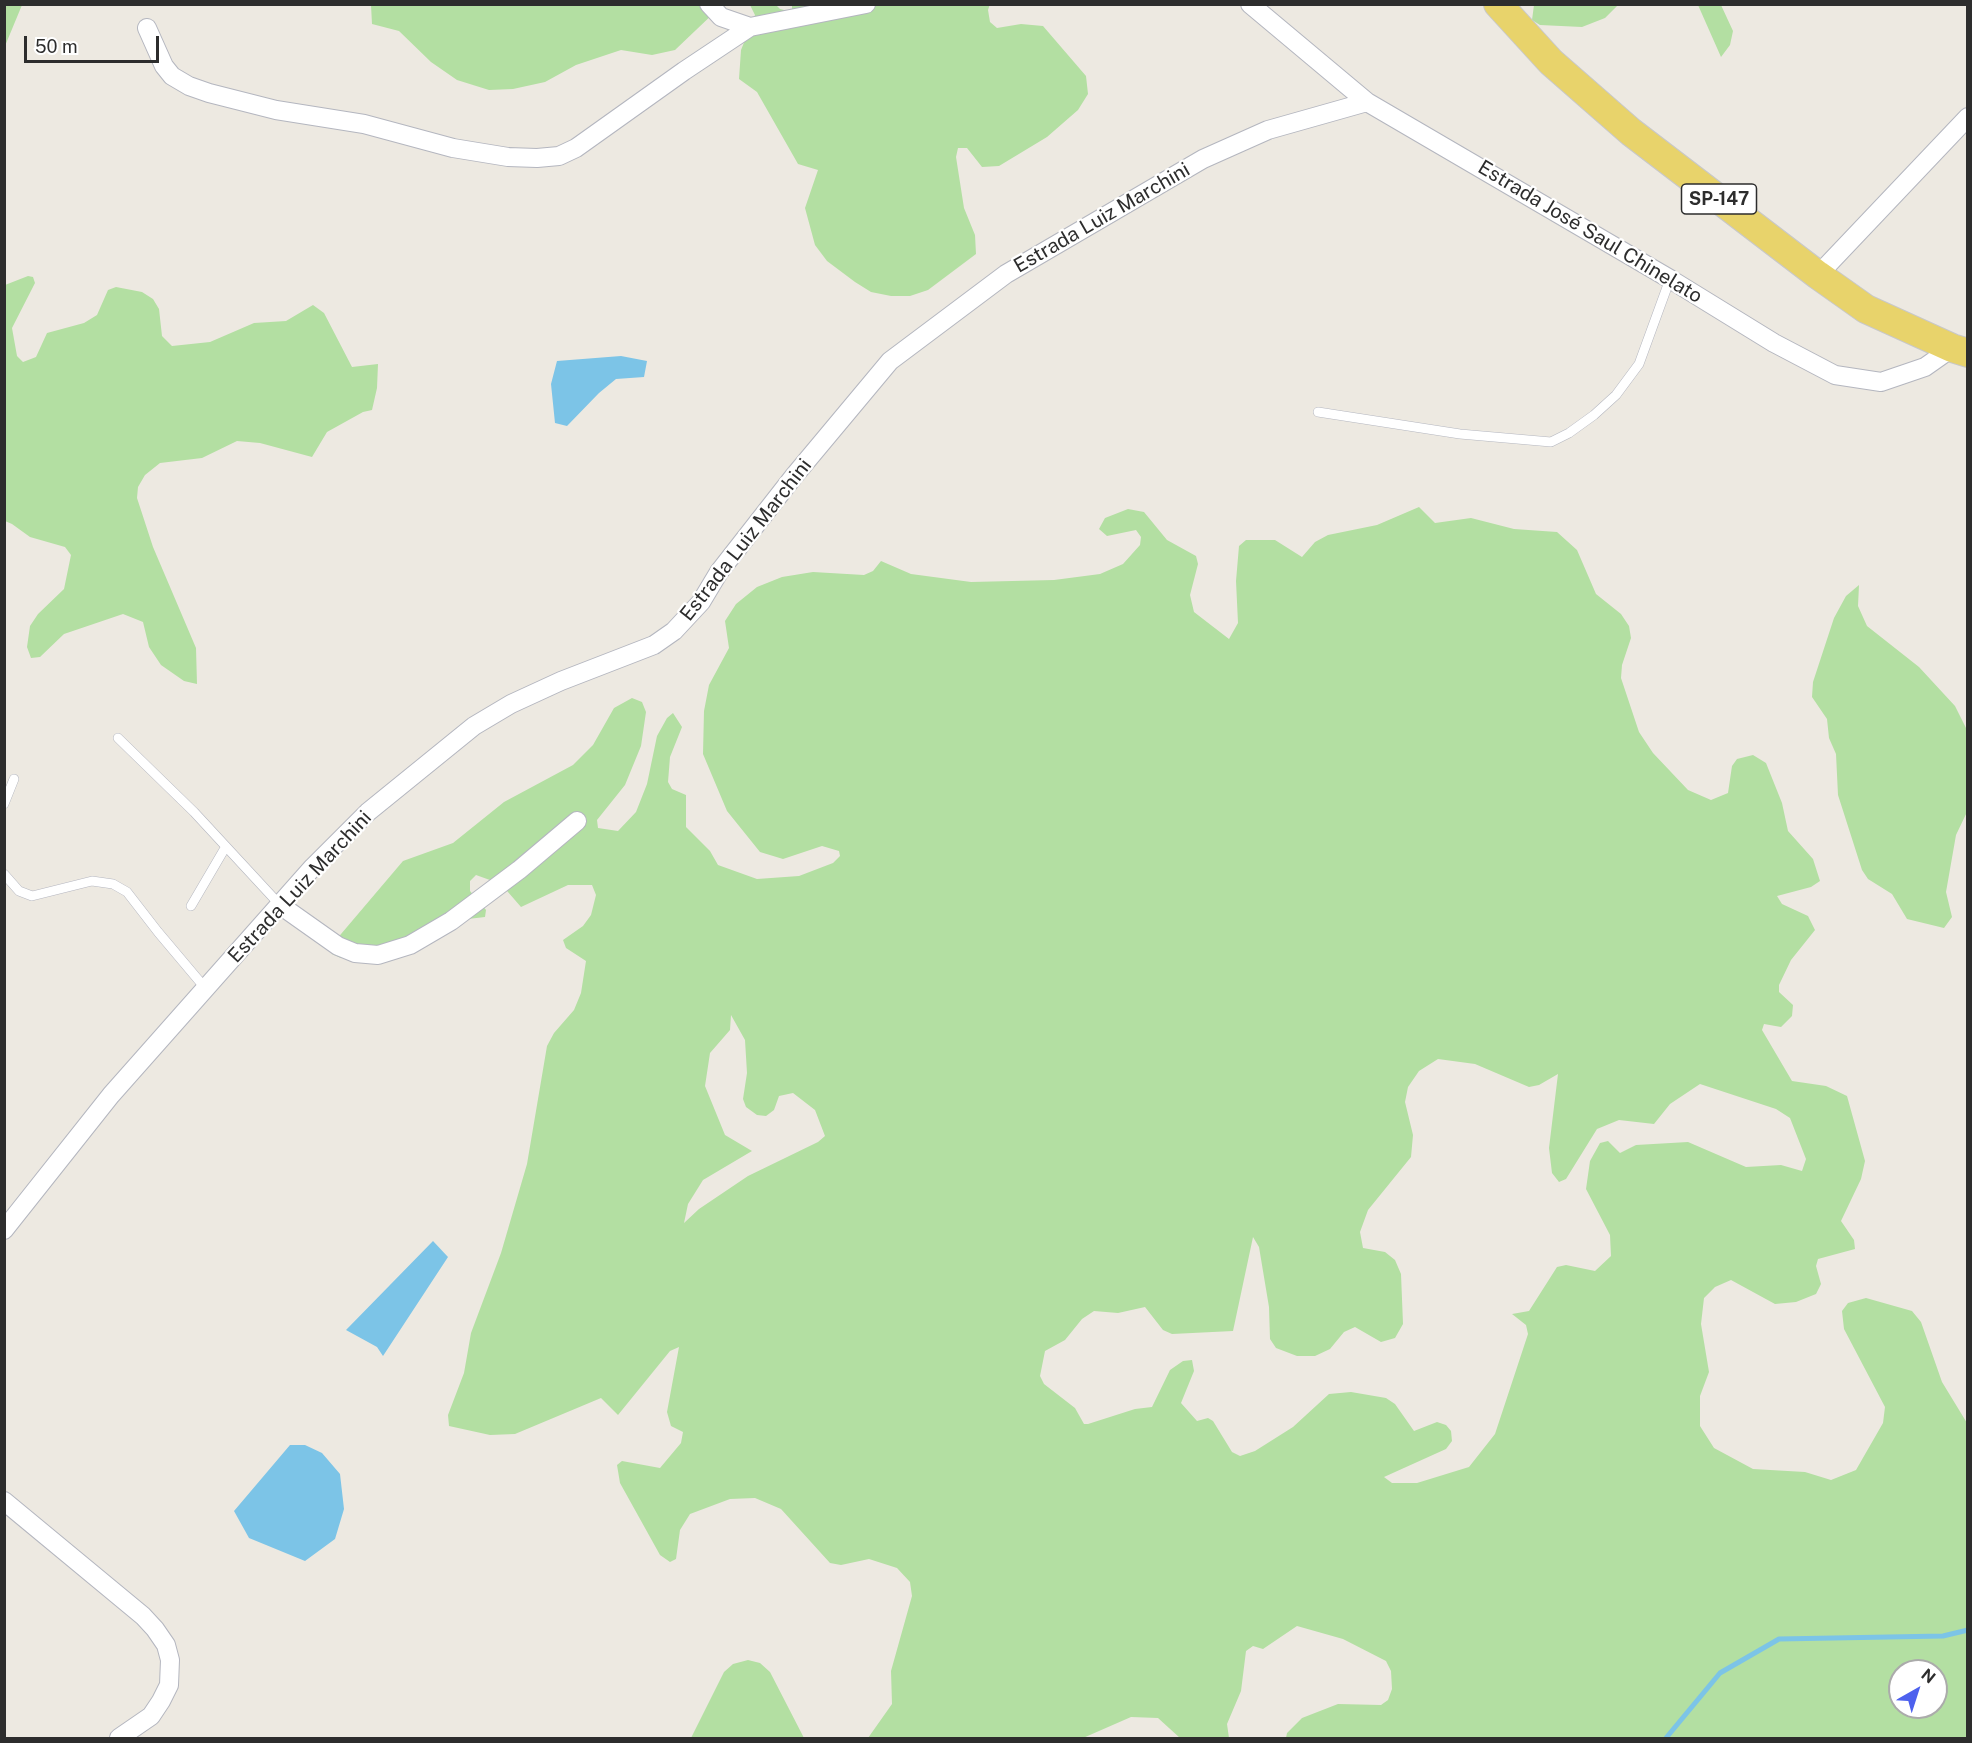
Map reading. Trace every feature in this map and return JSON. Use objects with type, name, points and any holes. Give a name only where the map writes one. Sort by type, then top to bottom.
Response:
[{"type":"main road","name":"SP-147","points":[[1498,4],[1551,62],[1631,132],[1818,276],[1866,309],[1960,350]]},
{"type":"street","points":[[709,4],[721,17],[750,27]]},
{"type":"street","points":[[147,28],[164,66],[172,76],[208,93],[276,110],[364,124],[453,148],[507,157],[537,159],[559,156],[576,148],[750,27],[866,4]]},
{"type":"street","name":"Estrada José Saul Chinelato","points":[[1250,4],[1367,102],[1670,279],[1774,344],[1835,375],[1881,382],[1925,367],[1960,350]]},
{"type":"street","name":"Estrada Luiz Marchini","points":[[4,1230],[111,1095],[313,867],[368,812],[474,726],[511,704],[561,681],[654,645],[674,631],[701,602],[720,572],[794,476],[890,361],[996,281],[1203,159],[1269,130],[1367,102]]},
{"type":"street","points":[[1818,276],[1968,117]]},
{"type":"street","points":[[280,905],[338,946],[355,953],[378,955],[410,945],[451,921],[519,870],[577,821]]},
{"type":"street","points":[[4,1501],[143,1616],[166,1645],[170,1660],[169,1684],[161,1701],[151,1716],[119,1738]]},
{"type":"lane","points":[[1318,412],[1460,434],[1551,442],[1577,427],[1616,395],[1639,364],[1670,279]]},
{"type":"lane","points":[[118,738],[194,813],[280,905]]},
{"type":"lane","points":[[4,804],[14,779]]},
{"type":"lane","points":[[191,906],[225,848]]},
{"type":"lane","points":[[4,874],[19,891],[32,896],[92,881],[113,884],[127,892],[206,989]]},
{"type":"green space","points":[[792,4],[990,4],[988,10],[990,22],[997,28],[1021,24],[1043,26],[1086,76],[1088,94],[1078,110],[1047,137],[999,166],[982,167],[967,148],[958,148],[956,157],[964,208],[975,235],[976,254],[928,290],[910,296],[891,296],[871,292],[827,261],[815,245],[805,208],[818,170],[798,164],[757,92],[739,79],[741,50],[755,15],[750,5],[776,5],[780,9],[792,12]]},
{"type":"green space","points":[[1534,4],[1618,5],[1605,18],[1582,27],[1540,25],[1532,20]]},
{"type":"green space","points":[[4,5],[22,5],[5,46]]},
{"type":"green space","points":[[371,5],[719,5],[717,10],[675,50],[652,55],[621,50],[576,65],[545,82],[513,89],[489,90],[457,80],[431,62],[399,31],[372,24]]},
{"type":"green space","points":[[1698,5],[1721,5],[1733,31],[1730,45],[1721,57]]},
{"type":"green space","points":[[28,276],[33,277],[35,283],[12,328],[17,356],[23,362],[36,357],[47,333],[84,323],[97,315],[108,290],[116,287],[142,292],[153,299],[159,309],[162,336],[172,346],[210,342],[254,323],[286,321],[313,305],[324,313],[352,367],[378,364],[377,388],[372,410],[363,412],[327,432],[312,457],[260,443],[237,441],[202,458],[160,463],[145,475],[138,487],[137,498],[153,547],[196,648],[197,684],[184,681],[161,665],[149,647],[143,622],[123,614],[64,634],[40,657],[31,658],[27,647],[30,626],[38,614],[64,589],[71,555],[65,547],[30,537],[5,521],[5,285]]},
{"type":"green space","points":[[1419,507],[1435,523],[1471,518],[1514,529],[1557,532],[1577,550],[1596,594],[1621,614],[1629,626],[1631,638],[1622,665],[1621,678],[1639,732],[1653,753],[1688,790],[1711,800],[1728,793],[1732,766],[1737,759],[1753,755],[1766,763],[1782,803],[1788,831],[1813,859],[1820,881],[1811,887],[1777,896],[1782,904],[1808,916],[1815,930],[1791,960],[1779,985],[1779,992],[1793,1005],[1792,1016],[1781,1027],[1764,1024],[1762,1030],[1792,1081],[1826,1086],[1847,1096],[1865,1161],[1861,1179],[1841,1221],[1854,1240],[1855,1249],[1818,1259],[1816,1266],[1821,1284],[1816,1294],[1796,1302],[1775,1304],[1731,1280],[1715,1287],[1704,1298],[1701,1324],[1709,1372],[1700,1396],[1700,1426],[1714,1448],[1753,1469],[1805,1472],[1831,1480],[1856,1470],[1883,1423],[1885,1407],[1844,1329],[1842,1311],[1848,1303],[1866,1298],[1912,1311],[1921,1322],[1942,1382],[1967,1423],[1967,1738],[1286,1738],[1287,1733],[1302,1718],[1338,1704],[1381,1705],[1388,1700],[1392,1689],[1391,1671],[1386,1661],[1343,1639],[1297,1626],[1263,1649],[1253,1646],[1246,1651],[1241,1691],[1227,1724],[1229,1738],[1180,1738],[1158,1718],[1131,1717],[1083,1738],[868,1738],[892,1704],[891,1671],[912,1596],[910,1582],[897,1568],[869,1559],[841,1565],[830,1563],[781,1509],[755,1498],[730,1499],[690,1514],[680,1530],[676,1559],[670,1562],[660,1555],[620,1483],[617,1465],[622,1461],[660,1468],[681,1443],[683,1432],[671,1426],[667,1412],[679,1347],[670,1351],[618,1415],[601,1398],[515,1434],[490,1435],[449,1426],[448,1415],[464,1373],[471,1333],[501,1253],[527,1164],[547,1046],[554,1033],[574,1010],[581,993],[586,961],[566,948],[563,940],[583,926],[591,915],[596,895],[592,885],[568,885],[521,907],[501,884],[476,875],[470,881],[470,891],[486,910],[485,917],[442,922],[367,957],[341,958],[332,954],[330,947],[403,861],[453,843],[504,802],[573,765],[593,745],[614,708],[632,698],[642,702],[646,712],[641,746],[625,785],[597,820],[598,828],[618,831],[636,812],[647,784],[657,736],[667,718],[673,713],[682,727],[670,757],[668,782],[672,789],[686,795],[686,827],[710,851],[718,865],[757,879],[799,876],[833,863],[840,856],[839,851],[822,846],[783,859],[760,852],[727,811],[703,754],[704,711],[709,685],[729,648],[725,621],[736,604],[757,587],[782,577],[813,572],[864,575],[873,571],[881,561],[911,574],[971,582],[1054,580],[1100,574],[1123,564],[1140,545],[1141,537],[1136,530],[1107,536],[1099,529],[1105,518],[1128,509],[1144,512],[1167,540],[1196,556],[1198,564],[1190,595],[1194,612],[1229,639],[1238,623],[1236,581],[1239,546],[1246,540],[1275,540],[1302,557],[1315,542],[1328,535],[1377,525]],"holes":[[[731,1015],[745,1040],[747,1073],[743,1099],[746,1107],[757,1115],[766,1116],[774,1110],[779,1096],[793,1093],[815,1110],[825,1136],[818,1142],[748,1176],[699,1209],[684,1223],[688,1204],[703,1180],[752,1151],[725,1135],[705,1086],[710,1053],[730,1030]],[[1438,1059],[1475,1064],[1529,1087],[1539,1085],[1558,1074],[1549,1148],[1552,1173],[1559,1182],[1566,1179],[1597,1129],[1619,1120],[1654,1124],[1670,1104],[1700,1084],[1776,1109],[1790,1118],[1806,1159],[1802,1171],[1781,1165],[1746,1167],[1688,1142],[1636,1145],[1620,1153],[1608,1141],[1600,1143],[1590,1161],[1586,1189],[1610,1235],[1611,1256],[1595,1271],[1566,1265],[1557,1267],[1529,1311],[1512,1314],[1526,1325],[1528,1334],[1495,1434],[1469,1467],[1417,1483],[1392,1483],[1384,1477],[1446,1449],[1452,1441],[1451,1431],[1446,1425],[1437,1422],[1414,1431],[1395,1404],[1386,1398],[1351,1392],[1329,1394],[1293,1427],[1255,1451],[1240,1456],[1232,1452],[1213,1421],[1208,1418],[1197,1421],[1181,1403],[1194,1371],[1192,1360],[1183,1361],[1170,1370],[1152,1407],[1135,1409],[1088,1424],[1084,1424],[1075,1408],[1044,1384],[1040,1376],[1045,1351],[1065,1340],[1082,1319],[1094,1311],[1118,1313],[1145,1307],[1163,1330],[1172,1334],[1233,1331],[1253,1237],[1259,1247],[1269,1307],[1270,1339],[1276,1348],[1297,1356],[1315,1356],[1330,1349],[1344,1332],[1355,1327],[1381,1342],[1395,1338],[1403,1324],[1401,1274],[1395,1260],[1385,1252],[1363,1248],[1360,1232],[1368,1210],[1411,1157],[1413,1135],[1405,1102],[1408,1087],[1419,1071]]]},
{"type":"green space","points":[[1859,585],[1858,606],[1867,626],[1919,667],[1955,706],[1967,730],[1967,812],[1956,835],[1946,892],[1952,917],[1944,928],[1907,919],[1892,894],[1868,879],[1862,870],[1838,795],[1836,754],[1829,738],[1827,719],[1812,697],[1813,682],[1834,618],[1846,596]]},
{"type":"green space","points":[[748,1660],[760,1663],[770,1672],[804,1738],[691,1738],[724,1672],[733,1664]]},
{"type":"water","points":[[621,356],[647,361],[644,377],[616,379],[567,426],[555,423],[551,384],[557,361]]},
{"type":"water","points":[[433,1241],[448,1257],[383,1356],[377,1347],[346,1330]]},
{"type":"water","points":[[290,1445],[305,1445],[322,1453],[340,1474],[344,1509],[335,1539],[305,1561],[249,1538],[234,1511]]},
{"type":"waterway","points":[[1666,1738],[1720,1673],[1779,1639],[1943,1636],[1968,1630]]}]
